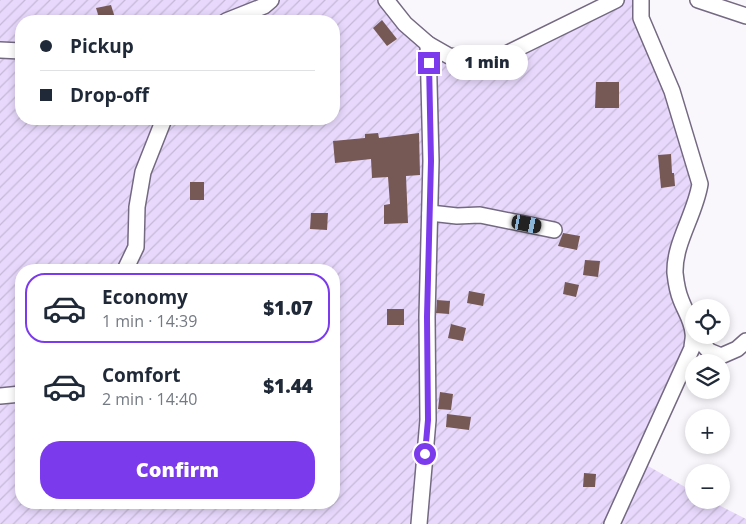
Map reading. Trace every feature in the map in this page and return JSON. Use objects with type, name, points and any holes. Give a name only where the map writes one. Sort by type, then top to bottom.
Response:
[{"type":"street","points":[[241,15],[264,6],[271,0]]},
{"type":"street","points":[[386,0],[405,24],[428,44],[449,56],[478,59],[504,55],[616,0]]},
{"type":"street","points":[[641,0],[641,18],[672,91],[700,184],[698,197],[676,252],[675,274],[680,299],[685,308]]},
{"type":"street","points":[[698,0],[746,16]]},
{"type":"street","points":[[419,524],[428,420],[427,317],[431,161],[428,44]]},
{"type":"street","points":[[0,50],[15,51]]},
{"type":"street","points":[[128,264],[136,247],[137,207],[143,172],[162,125]]},
{"type":"street","points":[[430,213],[457,216],[480,215],[554,230]]},
{"type":"street","points":[[703,344],[709,351],[722,356],[737,349],[746,341]]},
{"type":"street","points":[[612,524],[693,344]]},
{"type":"street","points":[[0,396],[15,395]]},
{"type":"shaded area","points":[[0,0],[386,0],[432,46],[478,59],[615,0],[641,0],[700,184],[676,252],[686,299],[685,344],[689,344],[641,462],[685,487],[685,509],[727,509],[746,519],[746,524],[0,524]]},
{"type":"building","points":[[111,5],[114,15],[98,15],[96,8]]},
{"type":"building","points":[[382,20],[397,39],[387,46],[373,28]]},
{"type":"building","points":[[596,82],[619,82],[619,108],[595,108]]},
{"type":"building","points":[[378,133],[379,138],[419,133],[420,175],[406,176],[408,223],[384,224],[384,205],[390,204],[388,177],[372,178],[371,159],[335,163],[333,141],[365,138],[365,134]]},
{"type":"building","points":[[671,154],[675,186],[661,188],[658,155]]},
{"type":"building","points":[[190,182],[204,182],[204,200],[190,200]]},
{"type":"building","points":[[311,213],[328,213],[327,230],[310,229]]},
{"type":"building","points":[[563,233],[580,236],[577,250],[558,246]]},
{"type":"building","points":[[585,260],[600,261],[598,277],[583,275]]},
{"type":"building","points":[[565,282],[579,285],[576,297],[563,294]]},
{"type":"building","points":[[469,291],[485,294],[483,306],[467,303]]},
{"type":"building","points":[[437,300],[450,301],[449,314],[436,313]]},
{"type":"building","points":[[387,309],[404,309],[404,325],[387,325]]},
{"type":"building","points":[[451,324],[466,328],[463,341],[448,338]]},
{"type":"building","points":[[440,392],[453,394],[451,410],[438,409]]},
{"type":"building","points":[[447,414],[471,417],[469,430],[446,427]]},
{"type":"building","points":[[584,473],[596,474],[595,487],[583,487]]},
{"type":"route","points":[[425,454],[428,420],[427,317],[431,161],[429,63]]}]
